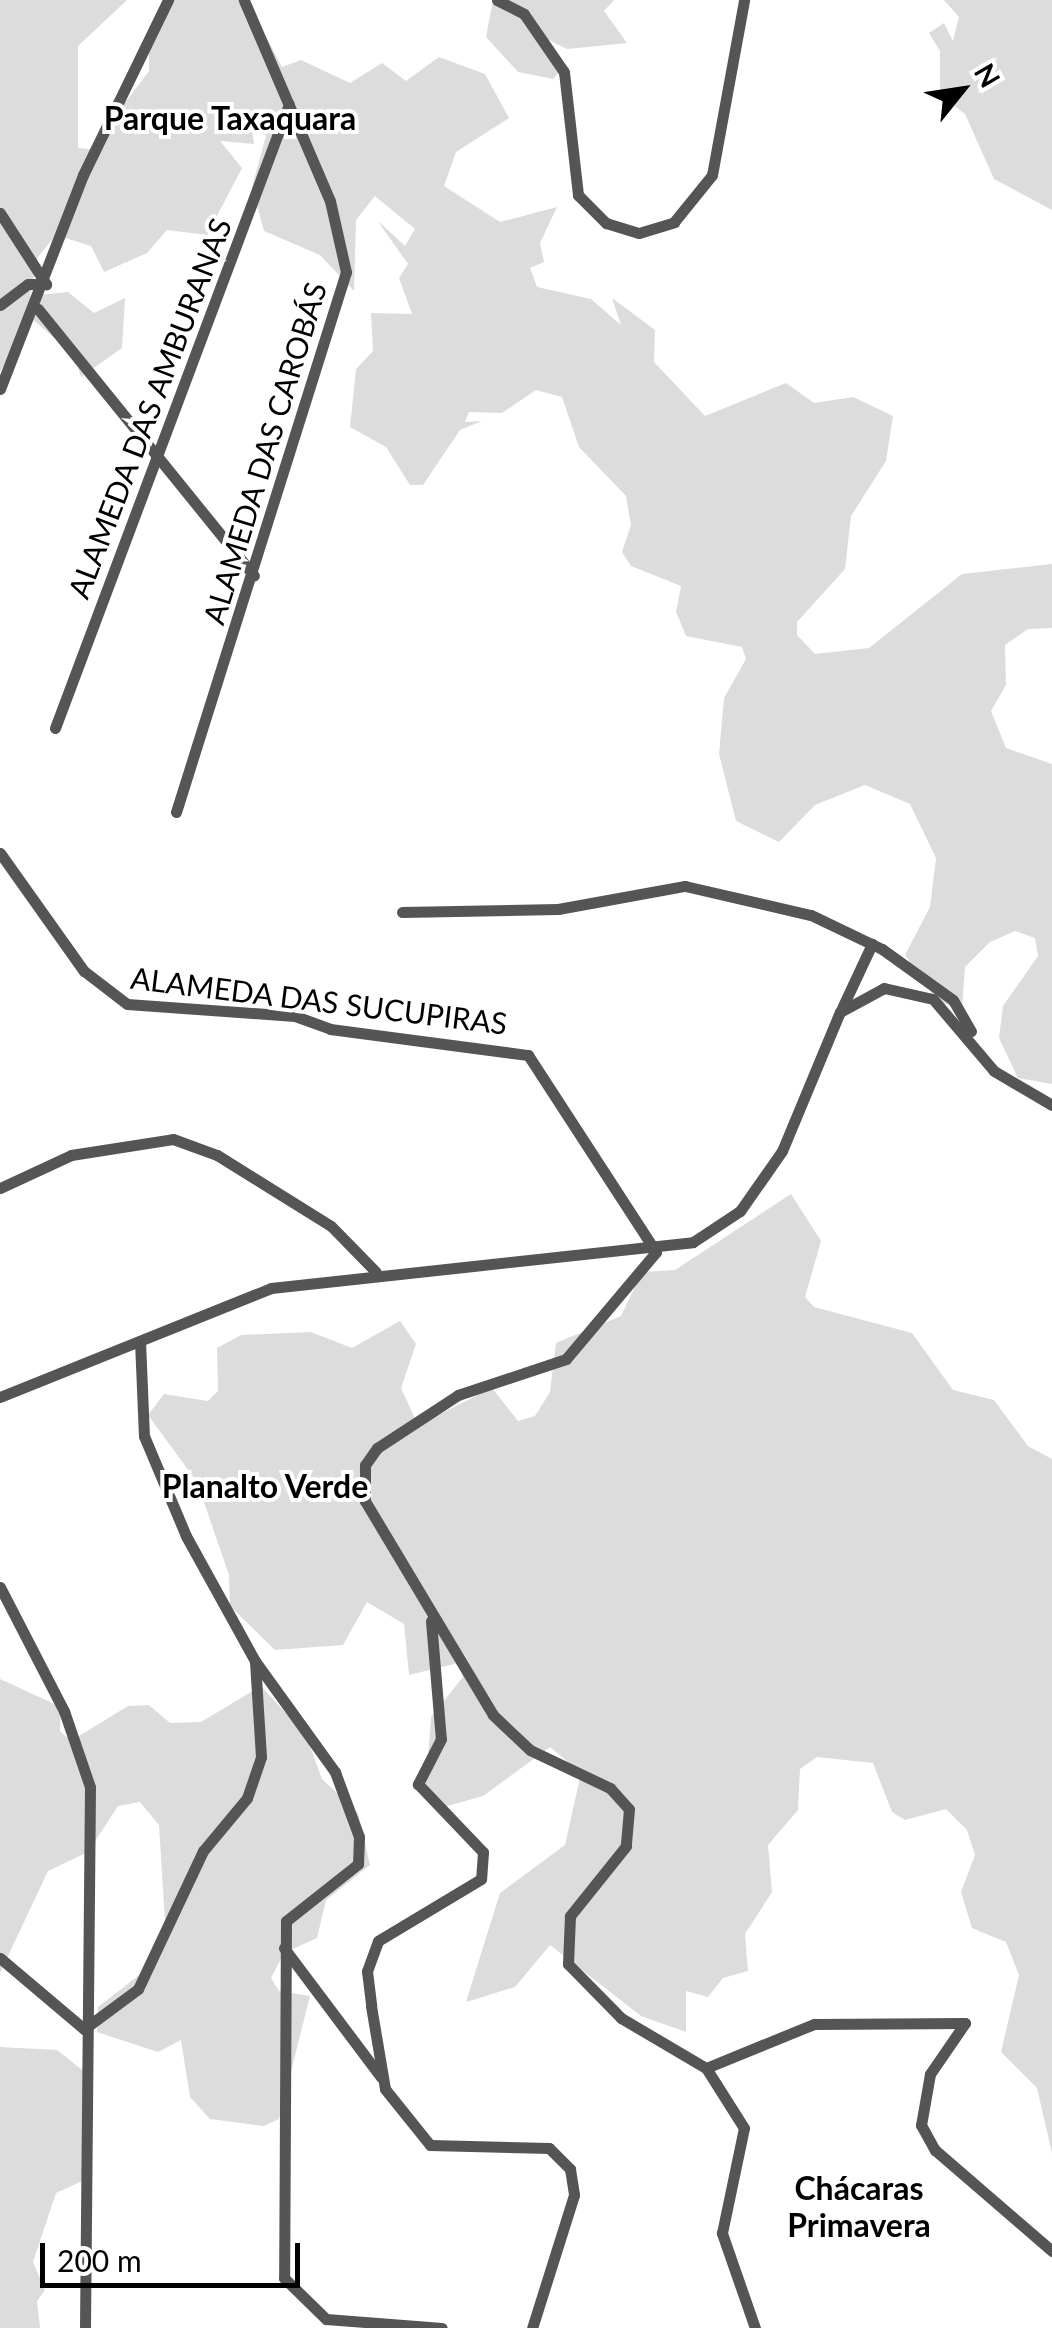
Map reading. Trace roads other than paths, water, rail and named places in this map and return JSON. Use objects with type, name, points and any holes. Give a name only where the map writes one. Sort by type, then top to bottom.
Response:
[{"type":"street","points":[[0,389],[38,309],[83,175],[168,0]]},
{"type":"street","name":"ALAMEDA DAS CAROBÁS","points":[[176,812],[254,576],[346,272],[330,201],[244,0]]},
{"type":"street","points":[[497,0],[537,28],[564,72],[578,195],[606,223],[639,233],[674,222],[712,175],[744,0]]},
{"type":"street","name":"ALAMEDA DAS AMBURANAS","points":[[56,728],[289,104]]},
{"type":"street","points":[[0,214],[46,284]]},
{"type":"street","points":[[0,305],[28,284],[46,284]]},
{"type":"street","points":[[38,309],[254,576]]},
{"type":"street","name":"ALAMEDA DAS SUCUPIRAS","points":[[0,853],[84,971],[127,1004],[295,1016],[528,1054],[656,1252]]},
{"type":"street","points":[[402,912],[558,909],[686,886],[811,915],[872,944],[953,1000],[980,1054]]},
{"type":"street","points":[[0,1397],[244,1295],[376,1272],[656,1252],[693,1242],[740,1212],[782,1152],[872,944]]},
{"type":"street","points":[[840,1012],[899,986],[933,999],[980,1054],[1022,1093],[1052,1105]]},
{"type":"street","points":[[0,1188],[71,1154],[173,1139],[216,1155],[331,1226],[376,1272]]},
{"type":"street","points":[[656,1252],[566,1359],[458,1394],[370,1454],[368,1512],[514,1738],[610,1788],[630,1809],[626,1846],[570,1916],[568,1964],[621,2018],[706,2068],[744,2128],[722,2233],[755,2328]]},
{"type":"street","points":[[140,1341],[144,1436],[255,1661],[335,1772],[360,1837],[358,1864],[286,1921],[284,2278],[326,2319],[442,2328]]},
{"type":"street","points":[[0,1586],[64,1711],[90,1787],[84,2028],[85,2328]]},
{"type":"street","points":[[384,2082],[368,1971],[378,1941],[481,1879],[483,1852],[418,1784],[442,1725],[430,1612]]},
{"type":"street","points":[[84,2028],[150,1973],[203,1851],[247,1798],[261,1757],[255,1661]]},
{"type":"street","points":[[284,1948],[430,2144],[549,2148],[570,2168],[566,2226],[532,2328]]},
{"type":"street","points":[[2,1956],[84,2028]]},
{"type":"street","points":[[706,2068],[814,2024],[965,2023],[930,2074],[921,2126],[935,2150],[1052,2251]]},
{"type":"district","name":"Parque Taxaquara","points":[[230,118]]},
{"type":"district","name":"Planalto Verde","points":[[265,1486]]},
{"type":"district","name":"Chácaras Primavera","points":[[859,2208]]}]
